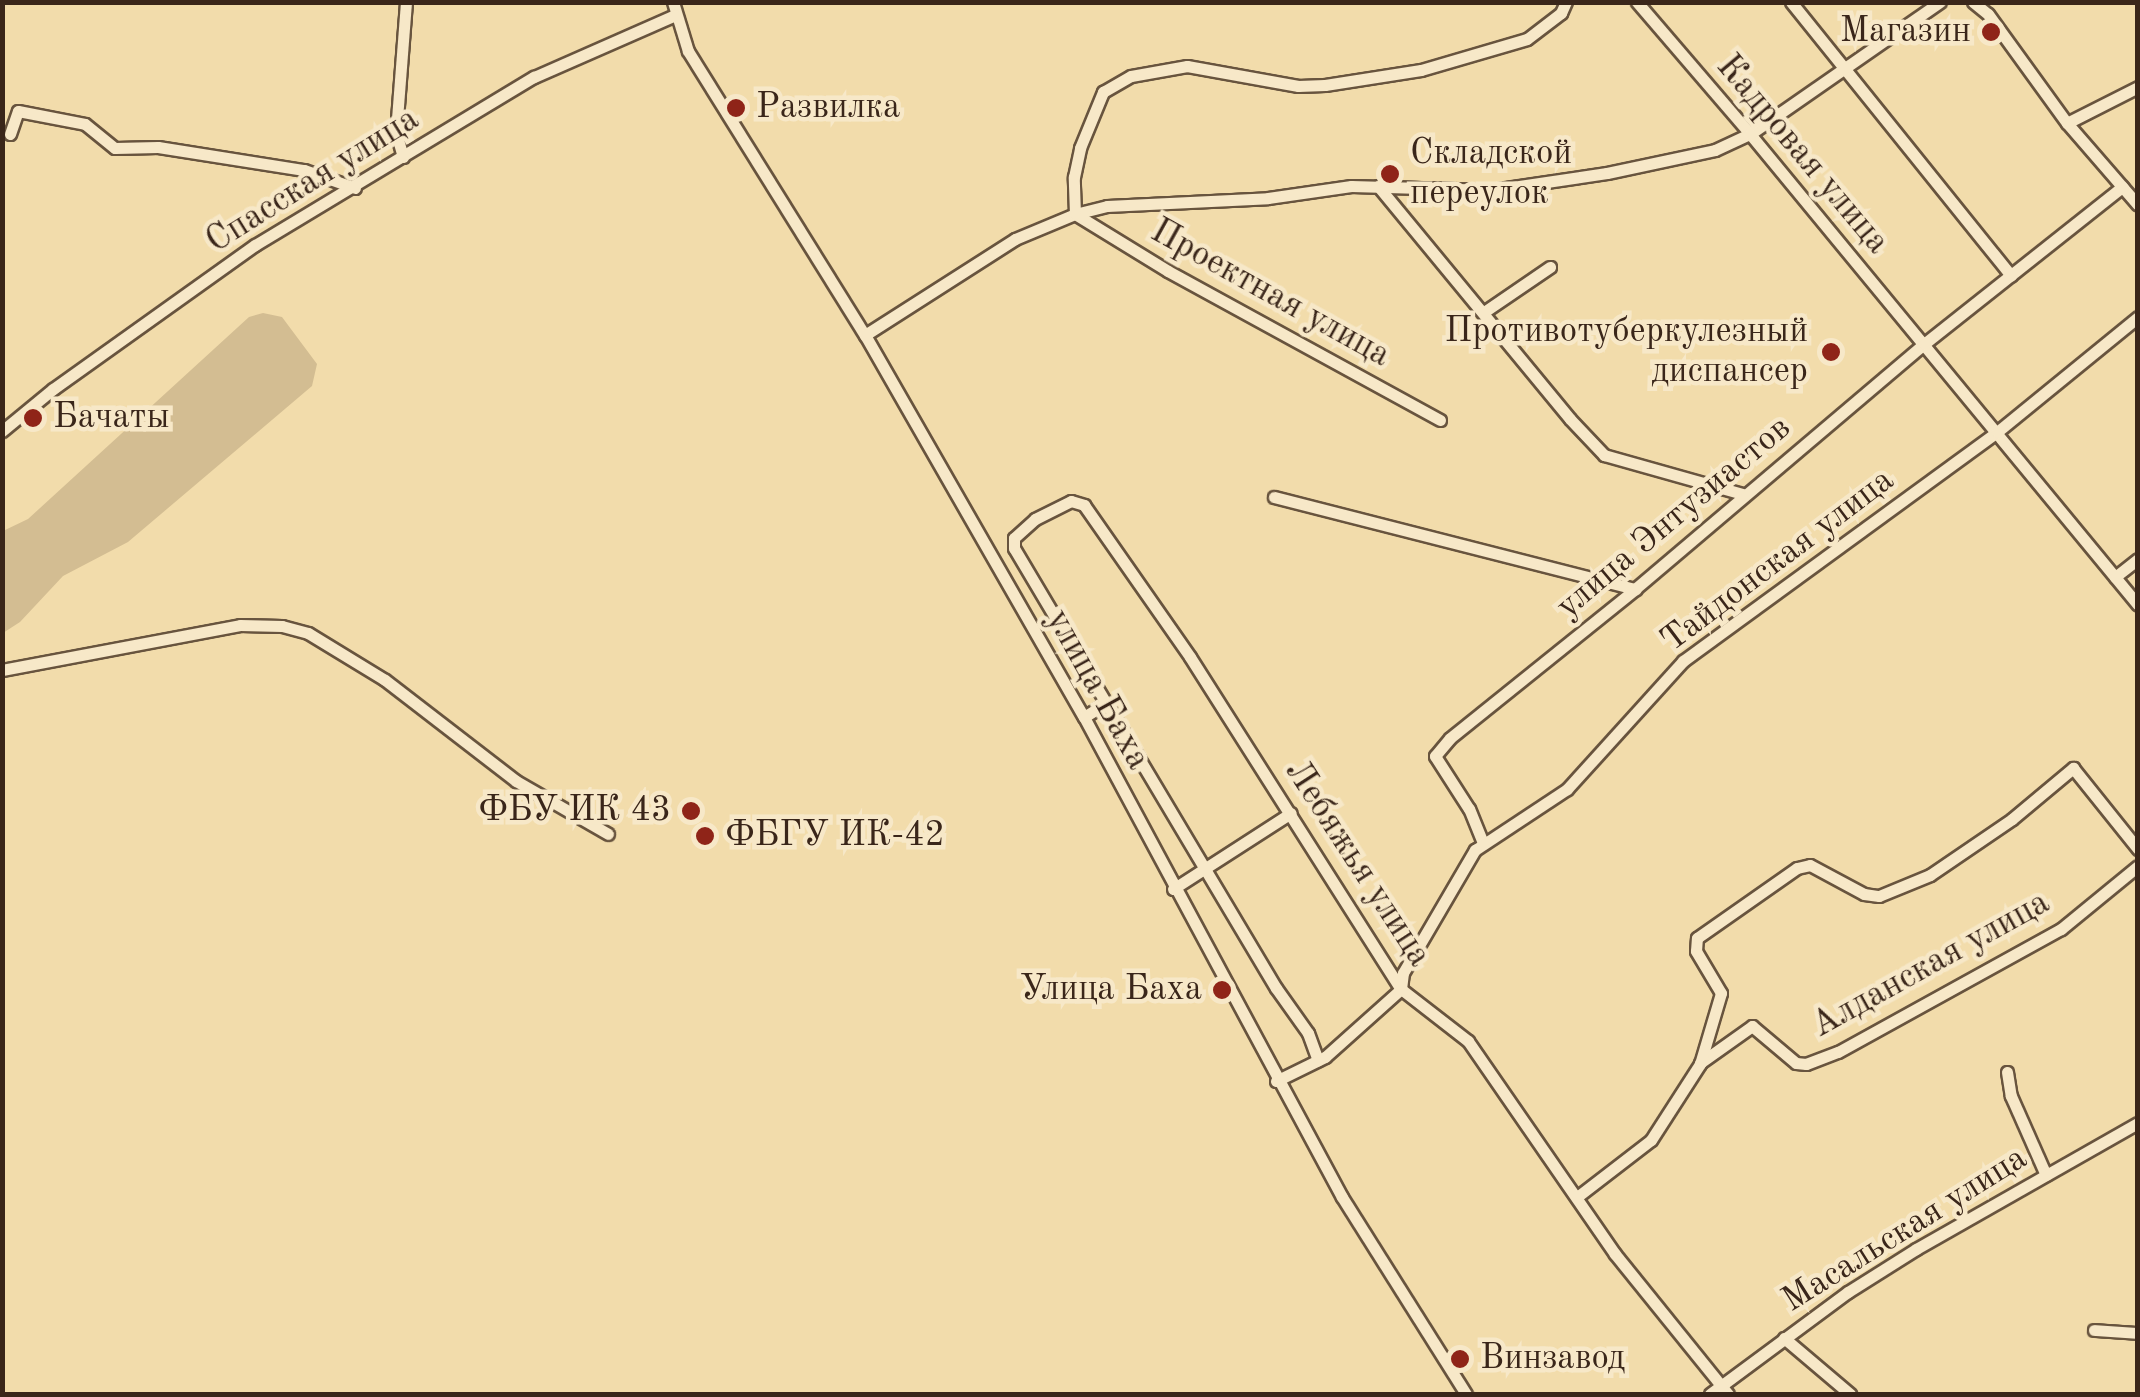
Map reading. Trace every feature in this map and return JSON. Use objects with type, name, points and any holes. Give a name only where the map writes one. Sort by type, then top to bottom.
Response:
[{"type":"street","points":[[403,157],[396,132],[406,2]]},
{"type":"street","points":[[1075,214],[1076,164],[1097,101],[1108,88],[1131,76],[1187,66],[1298,86],[1421,70],[1527,39],[1561,13],[1566,2]]},
{"type":"street","name":"Кадровая улица","points":[[1636,2],[1750,134],[2138,605]]},
{"type":"street","points":[[1790,2],[2011,276]]},
{"type":"street","points":[[865,334],[1014,239],[1075,214],[1142,202],[1268,198],[1378,186],[1492,190],[1697,154],[1750,134],[1940,2]]},
{"type":"street","points":[[1973,2],[1988,14],[2067,123],[2138,205]]},
{"type":"street","name":"Спасская улица","points":[[2,431],[53,389],[254,245],[534,78],[674,9]]},
{"type":"street","name":"улица Баха","points":[[674,9],[704,79],[865,334],[1084,717],[1276,1081],[1342,1197],[1466,1394]]},
{"type":"street","points":[[2067,123],[2138,87]]},
{"type":"street","points":[[10,134],[18,110],[85,124],[115,148],[158,148],[304,170],[331,176],[355,188]]},
{"type":"street","points":[[1378,186],[1570,420],[1604,455],[1743,494]]},
{"type":"street","name":"улица Энтузиастов","points":[[1483,843],[1469,808],[1435,756],[1503,693],[1635,589],[1924,344],[2122,187]]},
{"type":"street","name":"Проектная улица","points":[[1075,214],[1168,271],[1440,420]]},
{"type":"street","points":[[1484,312],[1550,267]]},
{"type":"street","name":"Тайдонская улица","points":[[1276,1081],[1318,1060],[1349,1038],[1401,989],[1404,973],[1459,874],[1483,843],[1567,789],[1683,661],[1997,432],[2138,317]]},
{"type":"street","points":[[1274,498],[1635,589]]},
{"type":"street","name":"Лебяжья улица","points":[[1106,703],[1014,548],[1014,538],[1050,509],[1071,501],[1084,504],[1291,813],[1401,989],[1468,1042],[1615,1254],[1724,1390]]},
{"type":"street","points":[[2116,577],[2138,559]]},
{"type":"street","points":[[2,670],[240,624],[296,630],[344,652],[516,781],[608,834]]},
{"type":"street","points":[[1084,717],[1106,703],[1276,988],[1308,1033],[1318,1060]]},
{"type":"street","points":[[1577,1197],[1651,1140],[1700,1064],[1721,993],[1696,951],[1697,938],[1806,864],[1871,897],[1930,875],[2012,820],[2073,768],[2138,849]]},
{"type":"street","points":[[1173,889],[1291,813]]},
{"type":"street","name":"Алданская улица","points":[[1700,1064],[1752,1026],[1796,1063],[1806,1064],[1838,1052],[2060,930],[2138,866]]},
{"type":"street","points":[[2007,1072],[2011,1096],[2022,1112],[2046,1176]]},
{"type":"street","name":"Масальская улица","points":[[1710,1394],[1724,1390],[1784,1338],[1916,1249],[2138,1123]]},
{"type":"street","points":[[2094,1330],[2138,1332]]},
{"type":"street","points":[[1784,1338],[1850,1394]]},
{"type":"shaded area","points":[[263,313],[282,317],[317,364],[312,386],[128,542],[63,576],[20,622],[3,633],[3,531],[28,519],[249,317]]},
{"type":"place","name":"Магазин","points":[[1991,32]]},
{"type":"place","name":"Развилка","points":[[736,108]]},
{"type":"place","name":"Складской переулок","points":[[1390,174]]},
{"type":"place","name":"Противотуберкулезный диспансер","points":[[1831,352]]},
{"type":"place","name":"Бачаты","points":[[33,418]]},
{"type":"place","name":"ФБУ ИК 43","points":[[691,811]]},
{"type":"place","name":"ФБГУ ИК-42","points":[[705,836]]},
{"type":"place","name":"Улица Баха","points":[[1222,990]]},
{"type":"place","name":"Винзавод","points":[[1460,1359]]}]
